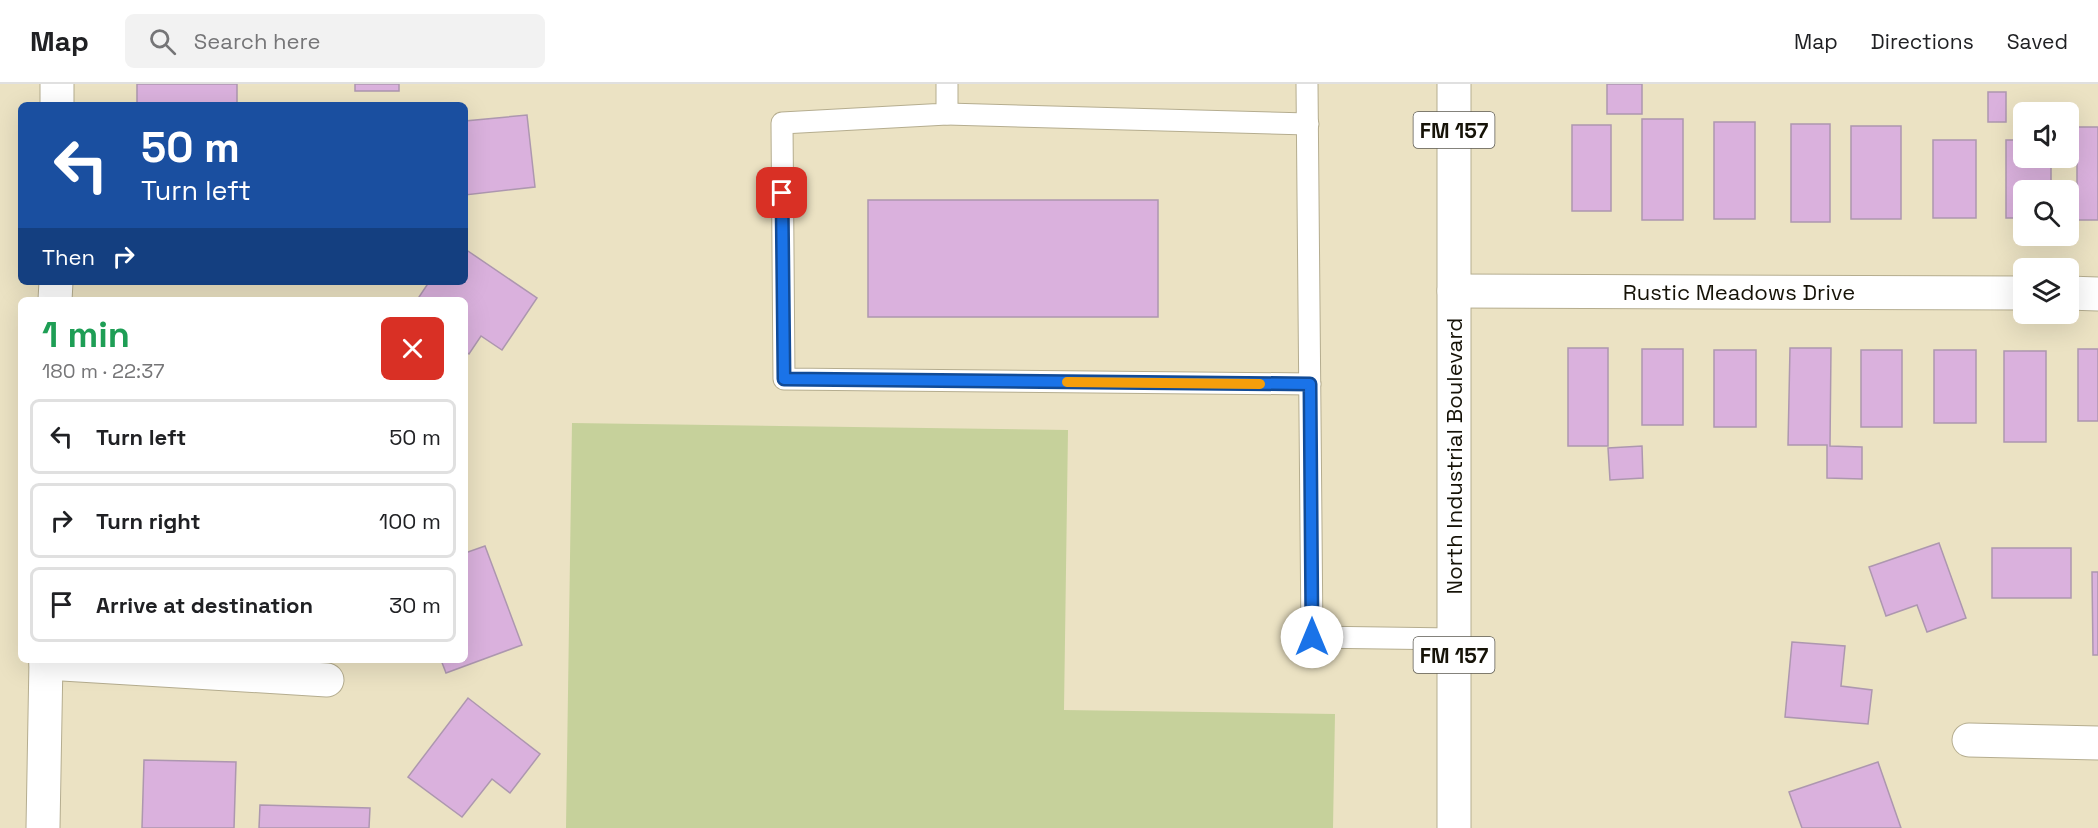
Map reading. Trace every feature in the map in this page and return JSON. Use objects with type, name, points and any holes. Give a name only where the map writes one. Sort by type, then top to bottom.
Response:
[{"type":"street","points":[[57,84],[57,102]]},
{"type":"street","name":"North Industrial Boulevard","points":[[1454,84],[1454,828]]},
{"type":"street","name":"Rustic Meadows Drive","points":[[1454,291],[2013,293]]},
{"type":"street","points":[[2079,293],[2098,294]]},
{"type":"street","points":[[43,828],[46,663]]},
{"type":"street","points":[[62,663],[327,680]]},
{"type":"street","points":[[1969,740],[2098,743]]},
{"type":"lane","points":[[947,84],[947,114]]},
{"type":"lane","points":[[1307,84],[1312,637],[1454,639]]},
{"type":"lane","points":[[1308,124],[947,114],[782,123],[784,379],[1310,384]]},
{"type":"green space","points":[[572,423],[1068,430],[1064,710],[1335,714],[1333,828],[566,828]]},
{"type":"building","points":[[137,84],[237,84],[237,102],[137,102]]},
{"type":"building","points":[[355,84],[399,84],[399,91],[355,91]]},
{"type":"building","points":[[1607,84],[1642,84],[1642,114],[1607,114]]},
{"type":"building","points":[[1988,92],[2006,92],[2006,122],[1988,122]]},
{"type":"building","points":[[527,115],[535,187],[468,195],[468,121]]},
{"type":"building","points":[[1642,119],[1683,119],[1683,220],[1642,220]]},
{"type":"building","points":[[1714,122],[1755,122],[1755,219],[1714,219]]},
{"type":"building","points":[[1791,124],[1830,124],[1830,222],[1791,222]]},
{"type":"building","points":[[1572,125],[1611,125],[1611,211],[1572,211]]},
{"type":"building","points":[[1851,126],[1901,126],[1901,219],[1851,219]]},
{"type":"building","points":[[2079,127],[2098,127],[2098,220],[2079,220],[2079,180],[2077,180]]},
{"type":"building","points":[[1933,140],[1976,140],[1976,218],[1933,218]]},
{"type":"building","points":[[2006,140],[2013,140],[2013,168],[2051,168],[2051,180],[2013,180],[2013,218],[2006,218]]},
{"type":"building","points":[[868,200],[1158,200],[1158,317],[868,317]]},
{"type":"building","points":[[468,251],[537,298],[502,350],[481,336],[469,354],[468,297],[419,297],[427,285],[468,285]]},
{"type":"building","points":[[1568,348],[1608,348],[1608,446],[1568,446]]},
{"type":"building","points":[[1790,348],[1831,348],[1830,446],[1862,447],[1862,479],[1827,478],[1827,445],[1788,445]]},
{"type":"building","points":[[1642,349],[1683,349],[1683,425],[1642,425]]},
{"type":"building","points":[[2078,349],[2098,349],[2098,421],[2078,421]]},
{"type":"building","points":[[1714,350],[1756,350],[1756,427],[1714,427]]},
{"type":"building","points":[[1861,350],[1902,350],[1902,427],[1861,427]]},
{"type":"building","points":[[1934,350],[1976,350],[1976,423],[1934,423]]},
{"type":"building","points":[[2004,351],[2046,351],[2046,442],[2004,442]]},
{"type":"building","points":[[1642,446],[1643,478],[1610,480],[1608,448]]},
{"type":"building","points":[[1939,543],[1966,618],[1927,632],[1917,605],[1886,616],[1869,567]]},
{"type":"building","points":[[485,546],[522,645],[446,673],[442,663],[468,663],[468,552]]},
{"type":"building","points":[[1992,548],[2071,548],[2071,598],[1992,598]]},
{"type":"building","points":[[2092,572],[2098,572],[2098,655],[2093,655]]},
{"type":"building","points":[[1792,642],[1845,646],[1841,686],[1872,690],[1868,724],[1785,717]]},
{"type":"building","points":[[468,698],[540,754],[510,793],[492,779],[462,817],[408,777]]},
{"type":"building","points":[[144,760],[236,762],[234,828],[142,828]]},
{"type":"building","points":[[1878,762],[1901,828],[1802,828],[1789,792]]},
{"type":"building","points":[[260,805],[370,808],[369,828],[259,828]]},
{"type":"slow traffic","points":[[1067,382],[1260,384]]},
{"type":"route","points":[[782,193],[784,379],[1310,384],[1312,637]]}]
